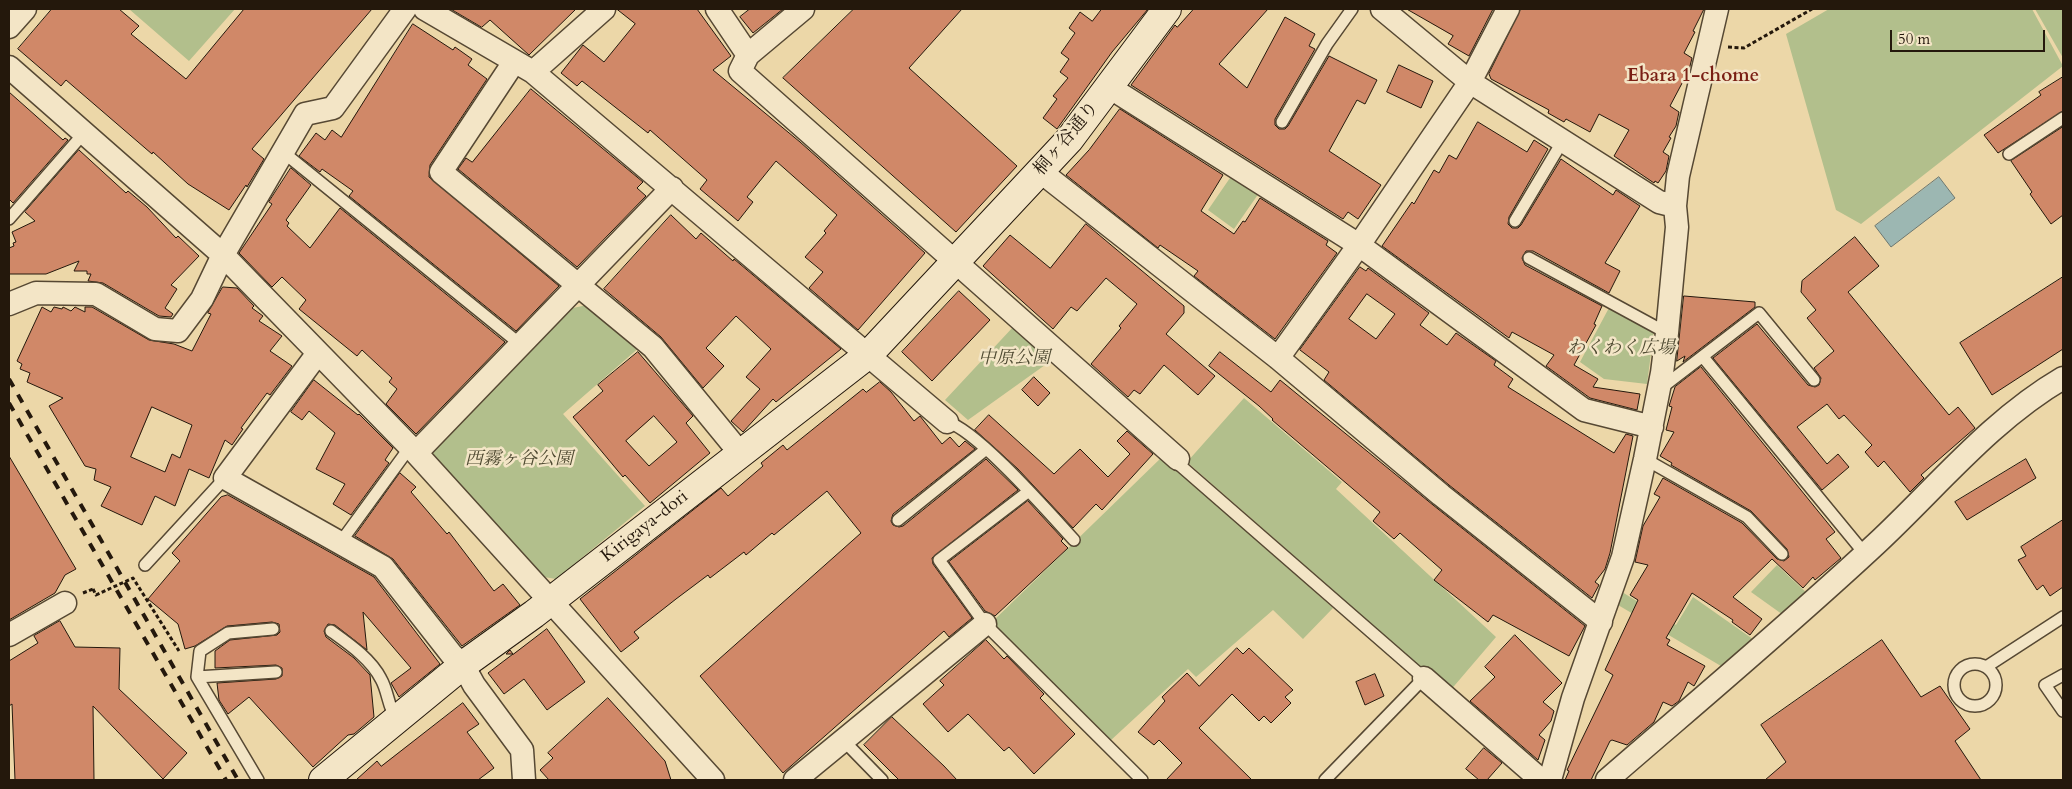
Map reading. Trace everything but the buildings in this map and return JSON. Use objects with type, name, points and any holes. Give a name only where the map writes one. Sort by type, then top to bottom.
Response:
[{"type":"street","points":[[9,27],[25,9]]},
{"type":"street","points":[[9,304],[36,293],[96,294],[155,329],[178,331],[202,299],[223,255],[305,114],[333,108],[405,9]]},
{"type":"street","points":[[425,9],[523,67],[672,188],[947,422]]},
{"type":"street","points":[[604,9],[523,67],[441,172],[576,286],[653,347],[740,453]]},
{"type":"street","points":[[717,9],[748,55]]},
{"type":"street","points":[[803,9],[748,55],[740,71],[1178,458]]},
{"type":"street","name":"桐ヶ谷通り","points":[[956,262],[1069,140],[1167,9]]},
{"type":"street","points":[[1382,9],[1470,82],[1659,202],[1675,206]]},
{"type":"street","points":[[1278,358],[1359,246],[1470,82],[1508,9]]},
{"type":"street","points":[[1550,780],[1573,698],[1623,557],[1646,459],[1668,333],[1677,227],[1675,206],[1678,176],[1717,9]]},
{"type":"street","points":[[9,67],[223,255],[413,450],[550,600],[708,779]]},
{"type":"street","points":[[1109,87],[1359,246],[1584,410],[1652,427]]},
{"type":"street","points":[[1041,172],[1278,358],[1441,495],[1601,622]]},
{"type":"street","points":[[413,450],[520,344],[672,188]]},
{"type":"street","name":"Kirigaya-dori","points":[[323,780],[396,719],[869,354],[956,262]]},
{"type":"street","points":[[318,353],[225,478],[383,567],[452,655],[464,666],[474,685],[522,750],[524,780]]},
{"type":"street","points":[[1607,780],[1864,554],[2016,410],[2063,378]]},
{"type":"street","points":[[9,635],[65,603]]},
{"type":"street","points":[[795,780],[985,624]]},
{"type":"street","points":[[1424,678],[1541,780]]},
{"type":"lane","points":[[1282,122],[1327,44],[1352,9]]},
{"type":"lane","points":[[2009,154],[2063,118]]},
{"type":"lane","points":[[9,219],[84,133]]},
{"type":"lane","points":[[1515,221],[1562,142]]},
{"type":"lane","points":[[283,152],[520,344]]},
{"type":"lane","points":[[1529,258],[1668,333]]},
{"type":"lane","points":[[1659,390],[1759,313],[1814,380]]},
{"type":"lane","points":[[1703,357],[1864,554]]},
{"type":"lane","points":[[947,422],[957,424],[985,450],[1028,491],[1074,540]]},
{"type":"lane","points":[[340,543],[374,493],[413,450]]},
{"type":"lane","points":[[898,520],[985,450]]},
{"type":"lane","points":[[1178,458],[1175,461],[1424,678],[1325,780]]},
{"type":"lane","points":[[1646,459],[1747,517],[1782,554]]},
{"type":"lane","points":[[145,564],[225,478]]},
{"type":"lane","points":[[1028,491],[938,560],[985,624],[1142,780]]},
{"type":"lane","points":[[1986,667],[2063,617]]},
{"type":"lane","points":[[258,780],[197,677],[200,652],[228,633],[273,630]]},
{"type":"lane","points":[[331,631],[357,650],[382,679],[391,711],[396,719]]},
{"type":"lane","points":[[197,677],[276,672]]},
{"type":"lane","points":[[2063,674],[2045,685],[2063,711]]},
{"type":"lane","points":[[843,740],[882,780]]},
{"type":"path","points":[[1707,52],[1726,47],[1744,48],[1812,9]]},
{"type":"path","points":[[93,589],[96,595],[133,578],[179,651]]},
{"type":"green space","points":[[129,9],[235,9],[189,61]]},
{"type":"green space","points":[[1829,9],[2032,9],[2063,66],[1861,224],[1836,210],[1786,34]]},
{"type":"green space","points":[[2035,9],[2063,9],[2063,58]]},
{"type":"green space","points":[[1232,175],[1259,193],[1234,229],[1208,210]]},
{"type":"green space","name":"西霧ヶ谷公園","points":[[587,305],[641,346],[563,414],[645,506],[556,579],[544,577],[432,457],[432,447],[573,308]]},
{"type":"green space","name":"わくわく広場","points":[[1610,306],[1654,330],[1647,384],[1604,379],[1580,362]]},
{"type":"green space","name":"中原公園","points":[[1014,326],[1052,360],[968,420],[945,400]]},
{"type":"green space","points":[[1244,398],[1342,482],[1336,489],[1496,637],[1449,692],[1187,462]]},
{"type":"green space","points":[[1163,456],[1333,608],[1303,639],[1273,610],[1196,677],[1188,669],[1110,741],[991,623]]},
{"type":"green space","points":[[1777,565],[1810,596],[1786,617],[1751,592]]},
{"type":"green space","points":[[1622,592],[1676,625],[1693,597],[1757,642],[1726,669],[1618,605]]},
{"type":"water","points":[[1939,177],[1955,198],[1891,247],[1875,226]]},
{"type":"railway","points":[[9,379],[238,780]]},
{"type":"railway","points":[[9,403],[226,780]]},
{"type":"district","name":"Ebara 1-chome","points":[[1693,77]]}]
